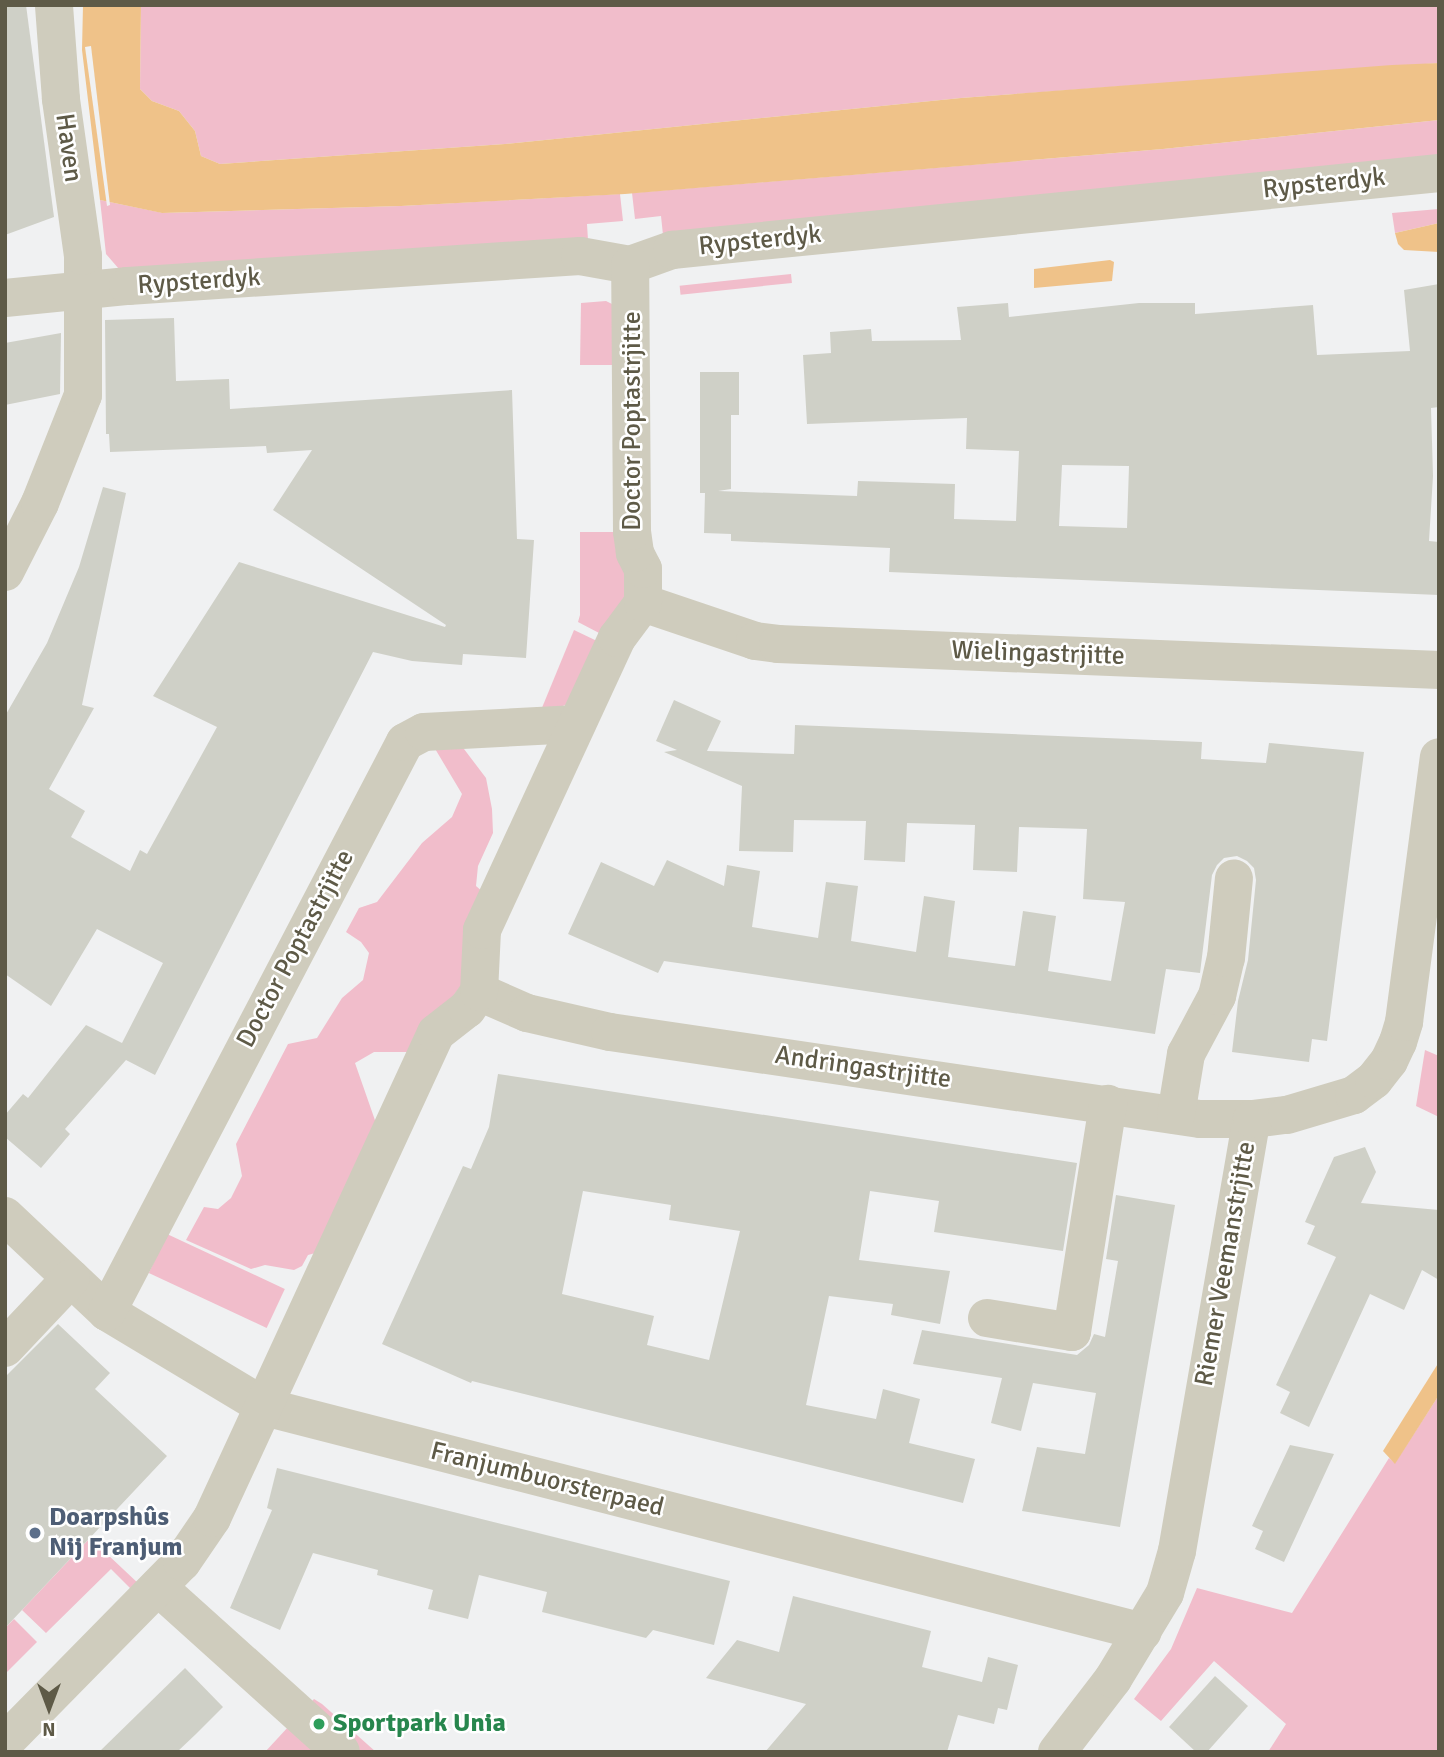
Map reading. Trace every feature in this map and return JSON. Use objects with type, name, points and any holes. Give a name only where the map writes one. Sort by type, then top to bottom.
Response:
[{"type":"street","name":"Haven","points":[[5,572],[40,503],[83,395],[83,256],[61,99],[54,5]]},
{"type":"street","name":"Rypsterdyk","points":[[5,298],[580,256],[631,265],[672,250],[1439,173]]},
{"type":"street","name":"Doctor Poptastrjitte","points":[[631,265],[632,531],[635,553],[643,569],[643,603]]},
{"type":"street","name":"Wielingastrjitte","points":[[643,603],[755,641],[778,644],[1439,670]]},
{"type":"street","points":[[5,1742],[182,1562],[212,1518],[436,1033],[467,1009],[479,992],[482,930],[617,638],[643,603]]},
{"type":"street","name":"Doctor Poptastrjitte","points":[[107,1312],[405,742],[424,732],[577,724]]},
{"type":"street","name":"Riemer Veemanstrjitte","points":[[1057,1752],[1113,1679],[1165,1593],[1177,1550],[1252,1119],[1287,1115],[1354,1095],[1374,1080],[1389,1061],[1404,1022],[1439,757]]},
{"type":"street","points":[[1176,1115],[1186,1054],[1217,996],[1226,958],[1234,878]]},
{"type":"street","name":"Andringastrjitte","points":[[479,992],[527,1013],[610,1032],[1176,1115],[1252,1119]]},
{"type":"street","points":[[987,1318],[1072,1332],[1108,1104]]},
{"type":"street","name":"Franjumbuorsterpaed","points":[[5,1216],[107,1312],[265,1407],[1143,1633]]},
{"type":"street","points":[[5,1348],[71,1278]]},
{"type":"street","points":[[158,1587],[341,1752]]},
{"type":"shaded area","points":[[83,5],[141,5],[140,89],[152,101],[179,111],[195,131],[201,156],[220,164],[505,144],[961,98],[1439,63],[1439,120],[1163,149],[625,194],[401,206],[162,213],[100,200],[82,50]]},
{"type":"shaded area","points":[[141,5],[1439,5],[1439,63],[961,98],[505,144],[220,164],[201,156],[195,131],[179,111],[152,101],[140,89]]},
{"type":"shaded area","points":[[1439,120],[1439,157],[663,235],[661,216],[635,219],[632,193],[1163,149]]},
{"type":"shaded area","points":[[620,194],[623,221],[587,224],[588,240],[119,269],[106,254],[100,200],[163,213],[401,206]]},
{"type":"shaded area","points":[[1439,209],[1439,223],[1395,233],[1392,213]]},
{"type":"shaded area","points":[[1439,223],[1439,252],[1404,250],[1398,244],[1395,233]]},
{"type":"shaded area","points":[[1110,260],[1114,262],[1112,281],[1034,288],[1034,269]]},
{"type":"shaded area","points":[[791,274],[792,283],[681,295],[680,286]]},
{"type":"shaded area","points":[[606,301],[612,304],[616,365],[580,365],[581,303]]},
{"type":"shaded area","points":[[580,532],[617,532],[630,591],[601,634],[578,622]]},
{"type":"shaded area","points":[[574,630],[597,641],[568,704],[539,715]]},
{"type":"shaded area","points":[[434,747],[464,749],[486,778],[492,809],[493,833],[478,866],[476,886],[483,892],[466,979],[411,1052],[374,1052],[355,1063],[377,1126],[319,1252],[308,1255],[302,1266],[294,1270],[265,1265],[251,1269],[186,1240],[204,1207],[218,1209],[231,1198],[242,1176],[236,1144],[288,1044],[317,1038],[342,998],[363,980],[369,953],[361,942],[346,932],[359,908],[377,902],[422,843],[452,817],[462,794]]},
{"type":"shaded area","points":[[1425,1050],[1439,1056],[1439,1117],[1416,1106]]},
{"type":"shaded area","points":[[167,1234],[285,1289],[267,1328],[149,1273]]},
{"type":"shaded area","points":[[1439,1362],[1439,1395],[1395,1464],[1383,1451]]},
{"type":"shaded area","points":[[1439,1395],[1439,1752],[1268,1752],[1286,1724],[1214,1661],[1161,1721],[1134,1699],[1171,1649],[1197,1588],[1292,1613],[1389,1458],[1395,1463]]},
{"type":"shaded area","points":[[90,1538],[140,1585],[134,1592],[111,1569],[46,1633],[22,1610]]},
{"type":"shaded area","points":[[14,1619],[37,1642],[5,1674],[5,1628]]},
{"type":"shaded area","name":"Sportpark Unia","points":[[314,1699],[322,1704],[376,1752],[265,1752]]},
{"type":"pier","points":[[91,46],[110,205],[107,206],[85,47]]},
{"type":"building","points":[[26,5],[54,217],[5,235],[5,6]]},
{"type":"building","points":[[1439,284],[1439,407],[1431,408],[1433,476],[1429,541],[1439,542],[1439,595],[889,572],[890,548],[731,541],[731,534],[704,533],[705,493],[700,493],[700,372],[739,372],[739,415],[731,415],[731,489],[718,491],[857,496],[858,481],[955,484],[954,519],[1016,521],[1019,451],[966,449],[967,418],[807,424],[803,355],[831,353],[830,332],[871,329],[872,341],[961,340],[957,307],[1008,303],[1009,317],[1139,303],[1195,303],[1195,314],[1313,305],[1317,355],[1410,351],[1404,290]],"holes":[[[1062,465],[1129,466],[1127,528],[1059,526]]]},
{"type":"building","points":[[174,318],[176,381],[229,379],[230,409],[512,390],[517,539],[534,540],[526,658],[463,654],[462,665],[412,661],[373,652],[155,1075],[126,1060],[65,1129],[70,1134],[41,1168],[5,1137],[5,1115],[23,1094],[28,1098],[86,1025],[122,1043],[163,963],[97,929],[51,1006],[5,974],[5,716],[47,643],[79,567],[103,487],[126,493],[82,705],[94,708],[49,789],[85,811],[71,837],[130,871],[140,850],[147,854],[217,727],[153,696],[239,562],[445,627],[446,625],[273,510],[312,450],[267,453],[266,446],[110,452],[109,434],[106,434],[105,320]]},
{"type":"building","points":[[61,333],[60,394],[5,405],[5,343]]},
{"type":"building","points":[[674,700],[721,721],[707,751],[794,754],[795,725],[1202,742],[1201,759],[1266,763],[1269,743],[1364,752],[1327,1041],[1312,1039],[1309,1062],[1232,1052],[1238,1001],[1248,960],[1256,880],[1254,868],[1237,856],[1224,858],[1212,875],[1200,973],[1166,969],[1155,1034],[664,961],[658,973],[568,934],[601,862],[654,886],[667,860],[724,886],[727,865],[760,871],[752,927],[818,938],[826,882],[858,886],[851,941],[916,952],[924,896],[955,901],[948,957],[1015,966],[1023,911],[1056,916],[1048,971],[1111,981],[1125,902],[1083,899],[1087,829],[1019,827],[1017,872],[973,870],[975,825],[907,823],[905,862],[864,860],[866,821],[794,820],[793,852],[739,851],[742,786],[664,752],[677,750],[656,741]]},
{"type":"building","points":[[498,1074],[1077,1163],[1063,1251],[934,1232],[939,1201],[870,1191],[859,1260],[950,1271],[940,1324],[891,1315],[893,1304],[829,1296],[806,1405],[876,1419],[883,1389],[920,1399],[909,1443],[975,1459],[963,1503],[472,1381],[471,1383],[382,1344],[463,1166],[471,1169],[489,1127]],"holes":[[[583,1191],[671,1205],[669,1220],[740,1231],[709,1360],[647,1345],[654,1316],[562,1294]]]},
{"type":"building","points":[[1365,1147],[1376,1172],[1361,1203],[1439,1210],[1439,1280],[1422,1270],[1404,1310],[1370,1294],[1309,1427],[1280,1413],[1290,1392],[1276,1385],[1336,1257],[1307,1244],[1315,1226],[1305,1222],[1334,1157]]},
{"type":"building","points":[[1116,1195],[1175,1205],[1120,1527],[1022,1511],[1037,1447],[1085,1454],[1096,1393],[1033,1383],[1021,1431],[991,1423],[1002,1378],[913,1364],[922,1330],[1077,1355],[1089,1345],[1094,1334],[1105,1337],[1118,1261],[1106,1259]]},
{"type":"building","points":[[58,1324],[110,1373],[95,1389],[167,1456],[5,1628],[5,1377]]},
{"type":"building","points":[[1290,1445],[1334,1454],[1284,1562],[1255,1549],[1263,1531],[1252,1526]]},
{"type":"building","points":[[277,1468],[730,1581],[714,1645],[653,1630],[646,1638],[542,1612],[547,1592],[479,1575],[468,1619],[428,1609],[433,1590],[377,1575],[378,1570],[313,1553],[280,1630],[230,1608],[272,1510],[267,1508]]},
{"type":"building","points":[[793,1596],[931,1631],[922,1667],[982,1682],[988,1657],[1018,1665],[1007,1710],[998,1708],[994,1724],[958,1715],[947,1752],[765,1752],[806,1704],[706,1678],[737,1640],[779,1652]]},
{"type":"building","points":[[185,1668],[223,1707],[196,1734],[177,1752],[99,1752]]},
{"type":"building","points":[[1215,1676],[1248,1706],[1207,1752],[1196,1752],[1169,1727]]},
{"type":"place","name":"Doarpshûs Nij Franjum","points":[[35,1533]]},
{"type":"place","name":"Sportpark Unia","points":[[319,1724]]}]
